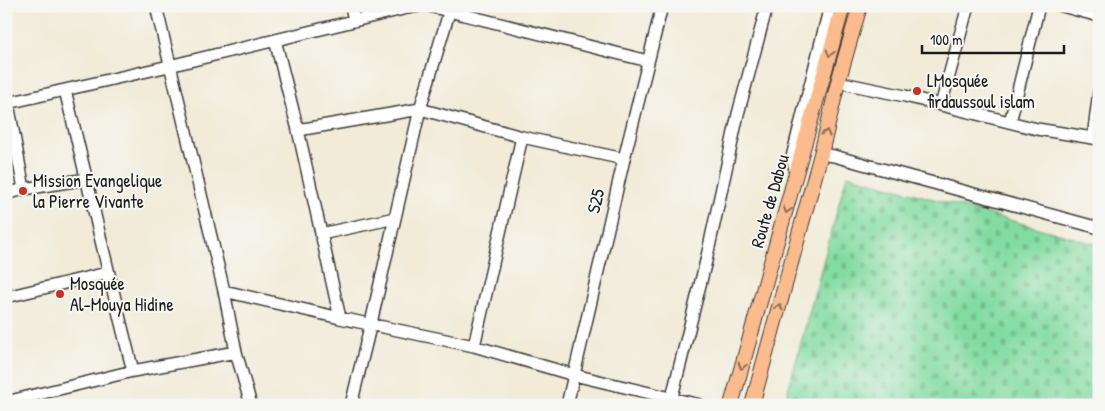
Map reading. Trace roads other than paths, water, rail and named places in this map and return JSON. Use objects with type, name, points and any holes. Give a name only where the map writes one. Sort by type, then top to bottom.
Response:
[{"type":"main road","name":"Route de Dabou","points":[[731,405],[797,176],[843,6]]},
{"type":"main road","points":[[752,405],[860,6]]},
{"type":"street","points":[[156,6],[224,291],[236,352],[254,404]]},
{"type":"street","points":[[351,6],[354,21]]},
{"type":"street","points":[[24,189],[7,100],[65,90],[420,6]]},
{"type":"street","points":[[429,6],[450,9],[648,61]]},
{"type":"street","name":"S25","points":[[567,405],[624,158],[662,6]]},
{"type":"street","points":[[671,401],[706,261],[738,114],[767,6]]},
{"type":"street","points":[[797,176],[792,157],[830,6]]},
{"type":"street","points":[[941,105],[968,6]]},
{"type":"street","points":[[1010,122],[1039,6]]},
{"type":"street","points":[[1062,6],[1099,16]]},
{"type":"street","points":[[351,405],[420,109],[450,9]]},
{"type":"street","points":[[275,40],[298,130],[340,318]]},
{"type":"street","points":[[838,82],[1037,129],[1096,138],[1099,91]]},
{"type":"street","points":[[65,90],[87,179],[107,273],[133,371]]},
{"type":"street","points":[[298,130],[420,109],[522,137],[624,158]]},
{"type":"street","points":[[474,346],[522,137]]},
{"type":"street","points":[[820,154],[834,156],[1099,228]]},
{"type":"street","points":[[6,194],[24,189],[87,179]]},
{"type":"street","points":[[321,234],[395,218]]},
{"type":"street","points":[[6,297],[107,273]]},
{"type":"street","points":[[224,291],[474,346],[671,401],[700,405]]},
{"type":"street","points":[[6,402],[133,371],[236,352]]},
{"type":"place","name":"LMosquée firdaussoul islam","points":[[917,91]]},
{"type":"place","name":"Mission Evangelique la Pierre Vivante","points":[[23,191]]},
{"type":"place","name":"Mosquée Al-Mouya Hidine","points":[[60,294]]}]
